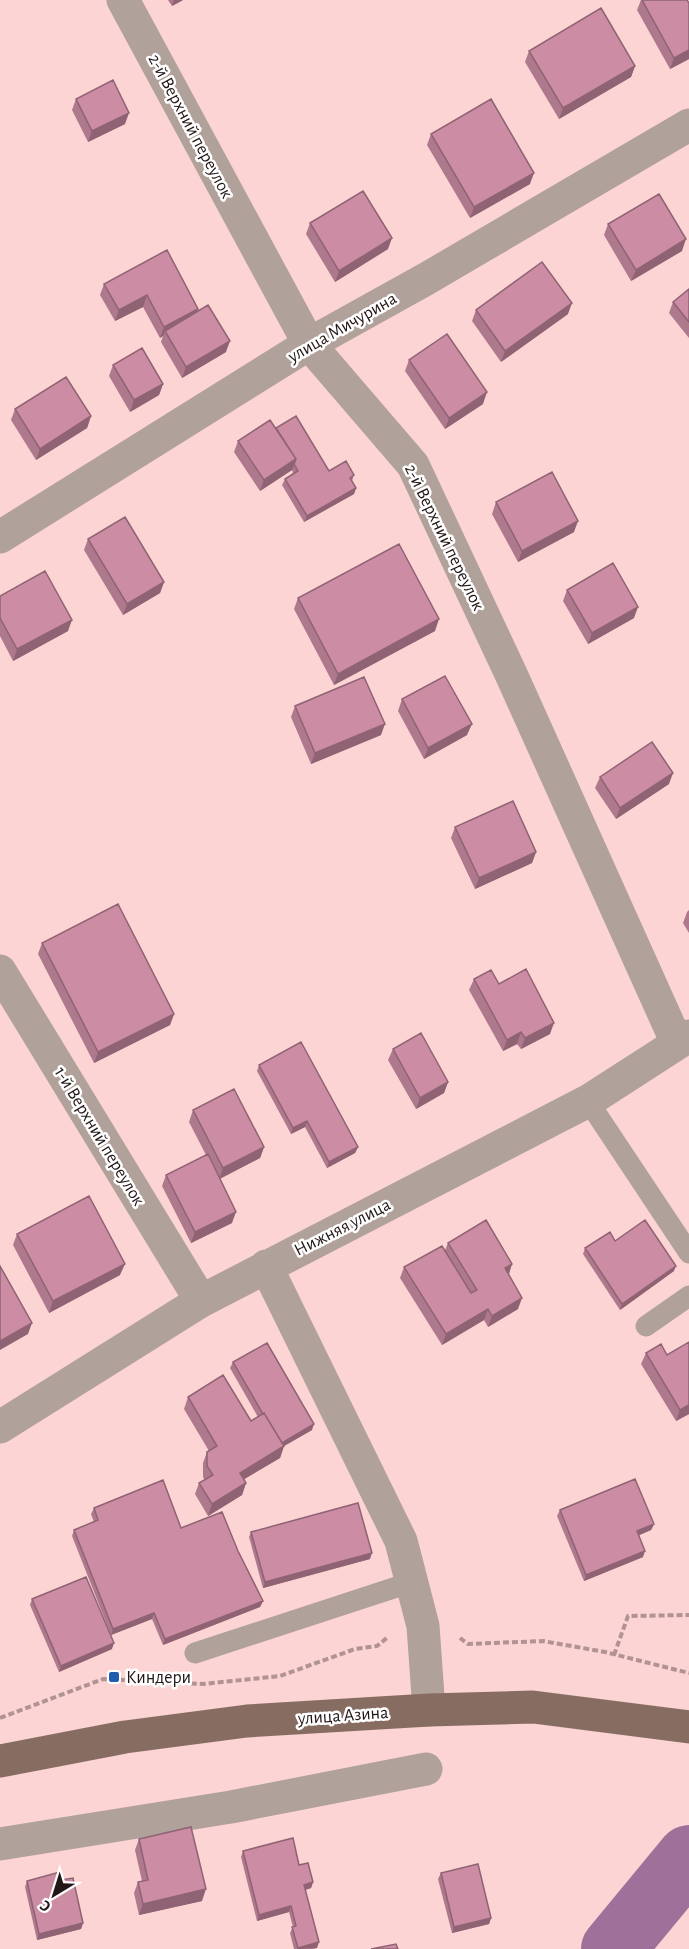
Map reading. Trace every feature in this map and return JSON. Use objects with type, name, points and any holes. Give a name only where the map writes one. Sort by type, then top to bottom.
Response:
[{"type":"main road","name":"улица Азина","points":[[0,1761],[125,1737],[247,1721],[429,1710],[533,1707],[689,1726]]},
{"type":"street","name":"2-й Верхний переулок","points":[[123,0],[309,344],[413,465],[683,1039]]},
{"type":"street","name":"улица Мичурина","points":[[0,537],[309,344],[426,279],[689,125]]},
{"type":"street","name":"1-й Верхний переулок","points":[[0,971],[201,1301]]},
{"type":"street","name":"Нижняя улица","points":[[0,1427],[201,1301],[588,1101],[683,1039]]},
{"type":"street","points":[[266,1266],[401,1541],[423,1630],[429,1710]]},
{"type":"street","points":[[0,1845],[231,1807],[426,1769]]},
{"type":"lane","points":[[588,1101],[689,1253]]},
{"type":"lane","points":[[646,1326],[689,1296]]},
{"type":"lane","points":[[195,1653],[412,1582]]},
{"type":"path","points":[[614,1655],[628,1617],[689,1615]]},
{"type":"path","points":[[0,1718],[103,1679],[203,1684],[280,1676],[355,1649],[376,1646],[389,1635],[446,1628],[468,1644],[543,1641],[687,1673]]},
{"type":"building","points":[[642,0],[687,0],[689,3],[689,50],[674,58]]},
{"type":"building","points":[[601,8],[635,66],[563,108],[529,51]]},
{"type":"building","points":[[113,80],[129,113],[92,131],[76,99]]},
{"type":"building","points":[[491,99],[534,173],[474,207],[431,134]]},
{"type":"building","points":[[363,191],[392,238],[339,271],[310,223]]},
{"type":"building","points":[[659,194],[686,239],[636,270],[608,224]]},
{"type":"building","points":[[167,250],[198,309],[164,327],[147,295],[119,310],[104,284]]},
{"type":"building","points":[[542,262],[572,303],[505,351],[476,310]]},
{"type":"building","points":[[689,289],[689,322],[673,302]]},
{"type":"building","points":[[208,305],[230,341],[186,367],[165,331]]},
{"type":"building","points":[[447,334],[487,392],[449,418],[409,360]]},
{"type":"building","points":[[142,348],[163,384],[134,400],[113,365]]},
{"type":"building","points":[[66,377],[91,416],[40,449],[15,409]]},
{"type":"building","points":[[296,416],[329,471],[346,461],[354,475],[350,478],[356,488],[307,516],[285,479],[298,471],[294,464],[296,459],[276,428]]},
{"type":"building","points":[[270,420],[296,459],[264,480],[238,441]]},
{"type":"building","points":[[552,472],[578,521],[522,551],[496,502]]},
{"type":"building","points":[[125,517],[164,582],[127,604],[88,539]]},
{"type":"building","points":[[399,544],[439,619],[338,674],[298,598]]},
{"type":"building","points":[[613,563],[638,607],[592,633],[567,590]]},
{"type":"building","points":[[45,571],[72,620],[17,649],[0,618],[0,596]]},
{"type":"building","points":[[445,676],[472,724],[428,748],[402,699]]},
{"type":"building","points":[[364,677],[385,724],[315,753],[295,706]]},
{"type":"building","points":[[652,742],[673,773],[620,808],[600,777]]},
{"type":"building","points":[[513,801],[536,852],[479,878],[455,827]]},
{"type":"building","points":[[118,904],[174,1014],[98,1052],[42,943]]},
{"type":"building","points":[[526,969],[554,1023],[525,1038],[521,1032],[507,1040],[474,979],[491,970],[499,984]]},
{"type":"building","points":[[421,1033],[448,1082],[420,1098],[393,1049]]},
{"type":"building","points":[[301,1042],[358,1147],[329,1162],[307,1121],[293,1128],[259,1065]]},
{"type":"building","points":[[234,1089],[264,1147],[223,1168],[193,1110]]},
{"type":"building","points":[[208,1154],[236,1212],[195,1232],[166,1175]]},
{"type":"building","points":[[89,1196],[125,1264],[53,1301],[17,1234]]},
{"type":"building","points":[[486,1220],[512,1264],[505,1268],[522,1298],[492,1316],[488,1309],[446,1334],[404,1267],[442,1246],[471,1293],[477,1290],[448,1243]]},
{"type":"building","points":[[645,1220],[676,1266],[622,1304],[585,1248],[610,1232],[615,1241]]},
{"type":"building","points":[[0,1266],[32,1323],[0,1341]]},
{"type":"building","points":[[689,1342],[689,1405],[680,1410],[646,1353],[661,1344],[667,1355]]},
{"type":"building","points":[[267,1343],[314,1424],[282,1443],[233,1362]]},
{"type":"building","points":[[223,1375],[251,1421],[264,1413],[284,1446],[240,1473],[246,1483],[212,1504],[199,1483],[213,1475],[207,1466],[207,1452],[217,1446],[188,1397]]},
{"type":"building","points":[[635,1479],[654,1524],[637,1531],[645,1551],[586,1575],[560,1510]]},
{"type":"building","points":[[163,1480],[181,1528],[222,1512],[263,1601],[165,1639],[154,1613],[113,1629],[74,1530],[98,1520],[94,1508]]},
{"type":"building","points":[[358,1503],[372,1553],[265,1582],[251,1532]]},
{"type":"building","points":[[86,1577],[114,1643],[61,1666],[32,1599]]},
{"type":"building","points":[[191,1827],[206,1889],[143,1904],[138,1882],[148,1880],[139,1839]]},
{"type":"building","points":[[293,1838],[299,1865],[308,1863],[313,1882],[304,1885],[319,1942],[298,1948],[292,1927],[296,1926],[291,1906],[259,1915],[243,1851]]},
{"type":"building","points":[[478,1864],[491,1918],[454,1927],[441,1873]]},
{"type":"building","points":[[60,1872],[61,1880],[73,1878],[83,1923],[39,1934],[27,1881]]},
{"type":"building","points":[[396,1944],[398,1949],[371,1949]]},
{"type":"waterway","points":[[613,1949],[689,1857]]},
{"type":"place","name":"Киндери","points":[[114,1677]]}]
